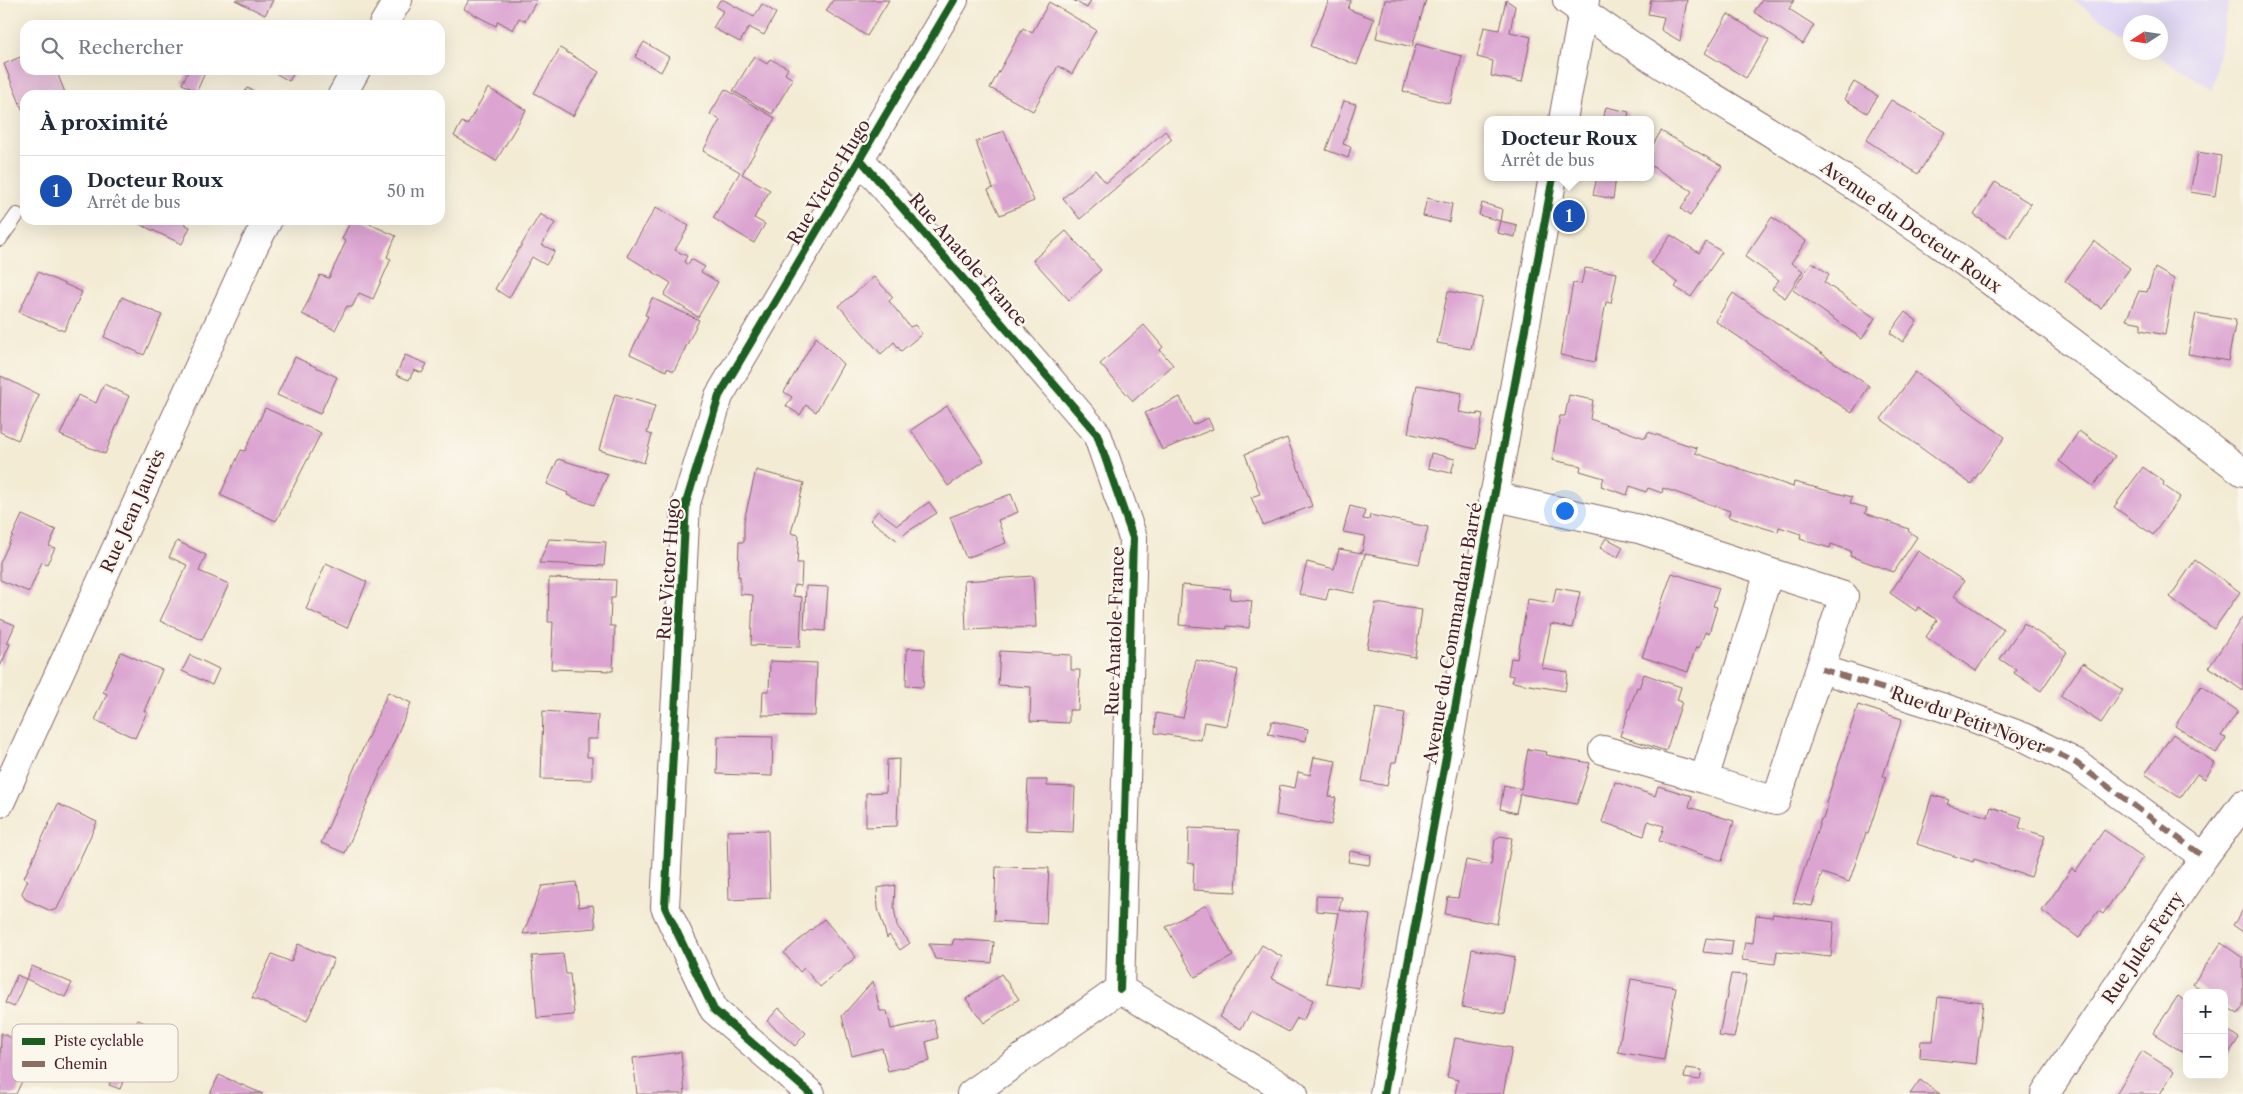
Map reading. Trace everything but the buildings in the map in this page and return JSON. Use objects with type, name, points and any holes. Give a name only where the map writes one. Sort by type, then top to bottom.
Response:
[{"type":"street","points":[[386,20],[398,0]]},
{"type":"street","name":"Rue Victor Hugo","points":[[811,1094],[714,1010],[665,907],[686,503],[718,396],[954,0]]},
{"type":"street","points":[[1564,116],[1578,4]]},
{"type":"street","name":"Avenue du Docteur Roux","points":[[1578,4],[1626,42],[1850,182],[1996,285],[2243,472]]},
{"type":"street","points":[[345,90],[353,75]]},
{"type":"street","name":"Rue Anatole France","points":[[860,159],[1097,434],[1133,538],[1120,989]]},
{"type":"street","name":"Avenue du Commandant Barré","points":[[1384,1094],[1552,181]]},
{"type":"street","name":"Rue Jean Jaurès","points":[[0,803],[254,244],[265,225]]},
{"type":"street","points":[[1493,496],[1640,529],[1844,596],[1776,801],[1603,750]]},
{"type":"street","points":[[1704,779],[1769,572]]},
{"type":"street","name":"Rue du Petit Noyer","points":[[1821,669],[1957,712],[2032,741],[2076,763],[2204,857]]},
{"type":"street","name":"Rue Jules Ferry","points":[[2045,1094],[2204,857],[2243,804]]},
{"type":"street","points":[[971,1094],[1120,989],[1294,1094]]},
{"type":"lane","points":[[0,239],[17,216]]},
{"type":"shaded area","points":[[2072,0],[2229,0],[2212,89],[2165,60],[2168,60],[2168,15],[2123,15],[2123,33]]},
{"type":"marked path","points":[[1821,669],[1957,712],[2024,737],[2076,763],[2204,857]]},
{"type":"cycle path","points":[[811,1094],[714,1010],[665,907],[686,503],[719,396],[954,0]]},
{"type":"cycle path","points":[[860,159],[1097,434],[1133,538],[1120,989]]},
{"type":"cycle path","points":[[1384,1094],[1552,181]]},
{"type":"place","name":"Docteur Roux","points":[[1569,216]]}]
